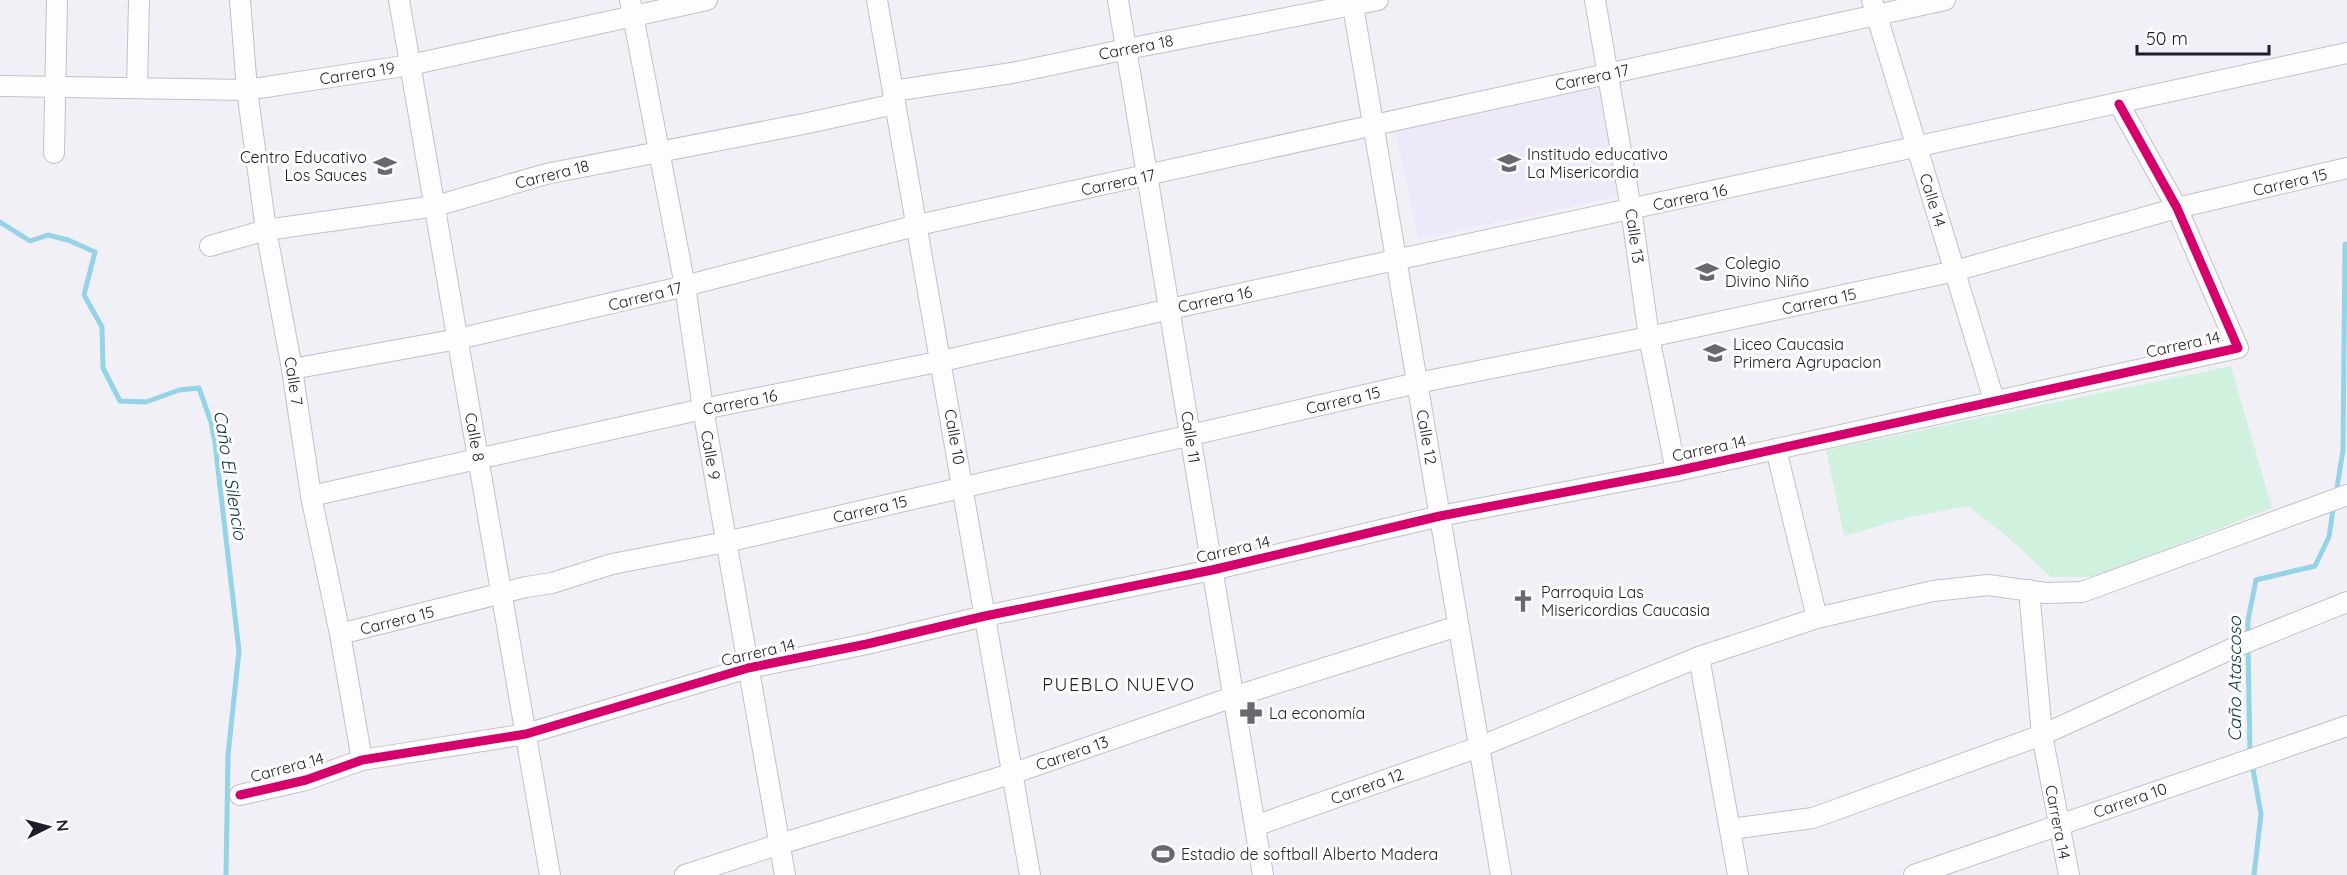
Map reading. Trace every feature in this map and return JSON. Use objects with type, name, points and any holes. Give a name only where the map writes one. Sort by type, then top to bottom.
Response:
[{"type":"street","points":[[54,153],[57,0]]},
{"type":"street","points":[[137,88],[139,0]]},
{"type":"street","name":"Calle 7","points":[[240,0],[247,90],[266,230],[292,369],[311,496],[363,760]]},
{"type":"street","name":"Calle 8","points":[[399,0],[550,875]]},
{"type":"street","name":"Carrera 19","points":[[0,86],[247,90],[410,65],[631,8],[707,0]]},
{"type":"street","name":"Calle 10","points":[[877,0],[942,361],[1030,875]]},
{"type":"street","name":"Calle 11","points":[[1118,0],[1263,875]]},
{"type":"street","name":"Carrera 18","points":[[210,246],[266,230],[436,206],[546,174],[894,97],[1352,3],[1378,0]]},
{"type":"street","name":"Calle 13","points":[[1595,0],[1631,209],[1649,337],[1676,471]]},
{"type":"street","name":"Carrera 17","points":[[292,369],[458,339],[685,286],[918,225],[1608,74],[1875,7],[1945,0]]},
{"type":"street","name":"Calle 12","points":[[1352,3],[1501,875]]},
{"type":"street","name":"Calle 14","points":[[1875,7],[1994,400]]},
{"type":"street","name":"Calle 9","points":[[631,8],[685,286],[703,409],[785,875]]},
{"type":"street","name":"Carrera 16","points":[[311,496],[703,409],[942,361],[1170,309],[2347,53]]},
{"type":"street","points":[[2119,104],[2177,208]]},
{"type":"street","name":"Carrera 15","points":[[340,634],[526,587],[552,583],[612,564],[726,542],[1417,383],[1649,337],[1955,271],[2177,208],[2347,168]]},
{"type":"street","name":"Carrera 14","points":[[240,795],[306,780],[363,760],[526,734],[748,668],[1212,570],[1440,516],[1676,471],[2238,348],[2177,208]]},
{"type":"street","points":[[1776,449],[1817,618]]},
{"type":"street","name":"Carrera 12","points":[[1255,826],[1479,747],[1699,657],[1817,618],[1933,591],[1988,585],[2046,592],[2082,592],[2340,498]]},
{"type":"street","name":"Carrera 14","points":[[2029,590],[2042,735],[2069,875]]},
{"type":"street","points":[[1731,829],[1813,818],[2042,735],[2248,641],[2347,602]]},
{"type":"street","name":"Carrera 13","points":[[685,875],[1014,773],[1233,697],[1458,626]]},
{"type":"street","points":[[1699,657],[1738,875]]},
{"type":"street","name":"Carrera 10","points":[[1914,875],[2347,726]]},
{"type":"shaded area","name":"Institudo educativo La Misericordia","points":[[1599,87],[1622,196],[1418,239],[1395,130]]},
{"type":"green space","points":[[2231,366],[2272,508],[2095,577],[2051,577],[2003,533],[1968,506],[1910,517],[1844,536],[1826,450]]},
{"type":"waterway","name":"Caño El Silencio","points":[[0,222],[30,241],[48,235],[68,240],[95,252],[84,295],[102,327],[103,368],[120,401],[146,402],[179,390],[199,388],[211,422],[239,651],[228,755],[226,875]]},
{"type":"waterway","name":"Caño Atascoso","points":[[2336,494],[2343,450],[2345,244]]},
{"type":"waterway","name":"Caño Atascoso","points":[[2248,638],[2248,620],[2256,580],[2315,566],[2329,537],[2334,503]]},
{"type":"waterway","name":"Caño Atascoso","points":[[2248,647],[2250,755]]},
{"type":"waterway","name":"Caño Atascoso","points":[[2252,764],[2261,814],[2254,875]]},
{"type":"cycle path","points":[[240,795],[306,780],[362,760],[526,734],[748,668],[867,644],[985,616],[1212,570],[1440,516],[1676,471],[2238,348],[2177,208],[2119,104]]},
{"type":"place","name":"Institudo educativo La Misericordia","points":[[1509,163]]},
{"type":"place","name":"Centro Educativo Los Sauces","points":[[385,166]]},
{"type":"place","name":"Colegio Divino Niño","points":[[1707,272]]},
{"type":"place","name":"Liceo Caucasia Primera Agrupacion","points":[[1715,353]]},
{"type":"place","name":"Parroquia Las Misericordias Caucasia","points":[[1523,601]]},
{"type":"place","name":"La economía","points":[[1251,713]]},
{"type":"place","name":"Estadio de softball Alberto Madera","points":[[1163,854]]},
{"type":"district","name":"PUEBLO NUEVO","points":[[1119,685]]}]
